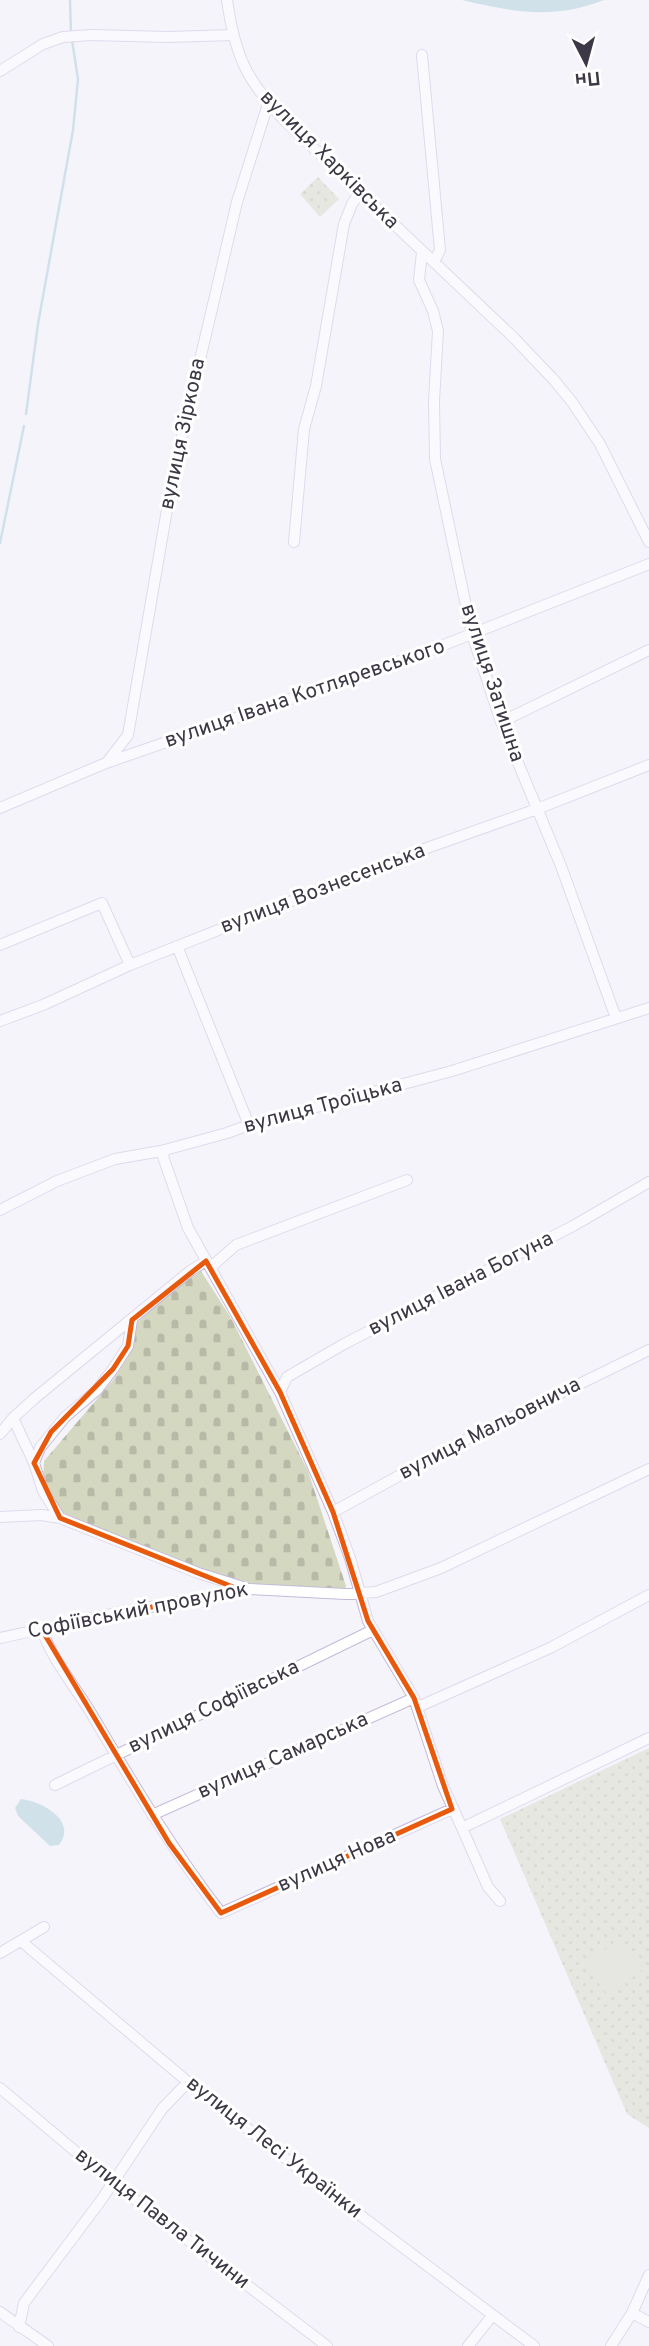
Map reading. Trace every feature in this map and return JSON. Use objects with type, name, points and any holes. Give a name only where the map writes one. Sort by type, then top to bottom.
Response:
[{"type":"street","name":"вулиця Харківська","points":[[228,4],[233,36],[246,73],[268,104],[538,362],[572,402],[612,467],[649,542]]},
{"type":"street","points":[[0,71],[43,44],[63,37],[233,36]]},
{"type":"street","points":[[422,55],[440,250],[434,262]]},
{"type":"street","name":"вулиця Зіркова","points":[[106,763],[128,735],[173,475],[237,202],[268,104]]},
{"type":"street","points":[[295,542],[304,429],[316,386],[344,224],[360,192]]},
{"type":"street","name":"вулиця Затишна","points":[[422,252],[419,280],[438,331],[434,401],[435,459],[471,634],[500,722],[561,866],[616,1018]]},
{"type":"street","name":"вулиця Івана Котляревського","points":[[0,808],[106,763],[471,634],[649,564]]},
{"type":"street","points":[[500,722],[649,650]]},
{"type":"street","points":[[128,735],[138,752]]},
{"type":"street","name":"вулиця Вознесенська","points":[[0,1021],[43,1005],[130,965],[410,854],[537,809],[649,765]]},
{"type":"street","points":[[0,945],[102,903],[130,965]]},
{"type":"street","points":[[177,946],[249,1125]]},
{"type":"street","name":"вулиця Троїцька","points":[[0,1210],[85,1170],[115,1159],[161,1151],[452,1071],[649,1008]]},
{"type":"street","points":[[161,1151],[188,1228],[280,1392],[333,1512],[373,1630],[416,1703],[453,1809],[488,1887],[500,1901]]},
{"type":"street","points":[[0,1434],[13,1418],[190,1271],[209,1264],[236,1245],[407,1180]]},
{"type":"street","name":"вулиця Івана Богуна","points":[[280,1392],[287,1377],[321,1357],[573,1226],[649,1182]]},
{"type":"street","points":[[34,1463],[51,1432],[97,1390],[113,1369],[128,1346],[132,1320]]},
{"type":"street","name":"вулиця Мальовнича","points":[[333,1512],[455,1445],[649,1350]]},
{"type":"street","points":[[13,1418],[26,1441],[43,1491],[60,1518]]},
{"type":"street","points":[[361,1594],[389,1588],[441,1568],[649,1469]]},
{"type":"street","points":[[0,1517],[42,1515],[60,1518],[198,1573],[249,1589]]},
{"type":"street","name":"Софіївський провулок","points":[[0,1638],[249,1589],[361,1594]]},
{"type":"street","name":"вулиця Самарська","points":[[152,1815],[550,1648],[649,1595]]},
{"type":"street","points":[[42,1630],[65,1676],[82,1699],[152,1815]]},
{"type":"street","name":"вулиця Софіївська","points":[[55,1785],[373,1630]]},
{"type":"street","points":[[462,1828],[649,1738]]},
{"type":"street","name":"вулиця Нова","points":[[152,1815],[221,1913],[453,1809]]},
{"type":"street","points":[[0,1953],[44,1927]]},
{"type":"street","name":"вулиця Лесі Українки","points":[[21,1941],[188,2082],[534,2346]]},
{"type":"street","points":[[19,2327],[24,2303],[113,2183],[162,2109],[188,2082]]},
{"type":"street","name":"вулиця Павла Тичини","points":[[0,2088],[113,2183],[327,2346]]},
{"type":"street","points":[[611,2346],[632,2313],[649,2275]]},
{"type":"street","points":[[0,2312],[48,2346]]},
{"type":"street","points":[[632,2313],[649,2322]]},
{"type":"street","points":[[468,2346],[492,2316]]},
{"type":"highlighted area","points":[[206,1261],[280,1392],[333,1512],[368,1621],[414,1698],[452,1809],[221,1913],[169,1843],[42,1630],[238,1589],[60,1518],[34,1463],[51,1432],[113,1369],[128,1346],[132,1320]]},
{"type":"green space","points":[[318,177],[339,199],[320,217],[300,194]]},
{"type":"green space","points":[[201,1271],[231,1318],[308,1471],[346,1586],[343,1596],[246,1592],[103,1536],[57,1510],[43,1479],[44,1461],[114,1379],[128,1356],[136,1324],[174,1289]]},
{"type":"green space","points":[[649,1748],[649,2128],[627,2114],[500,1819]]},
{"type":"green space","points":[[618,1939],[642,1970],[609,1996],[585,1966]]},
{"type":"water","points":[[462,0],[604,0],[567,10],[533,12]]},
{"type":"water","points":[[21,1799],[47,1808],[61,1820],[64,1836],[59,1845],[50,1846],[18,1816],[15,1808]]},
{"type":"waterway","points":[[70,0],[71,33]]},
{"type":"waterway","points":[[26,414],[38,324],[73,130],[78,79],[72,40]]},
{"type":"waterway","points":[[0,543],[24,426]]}]
